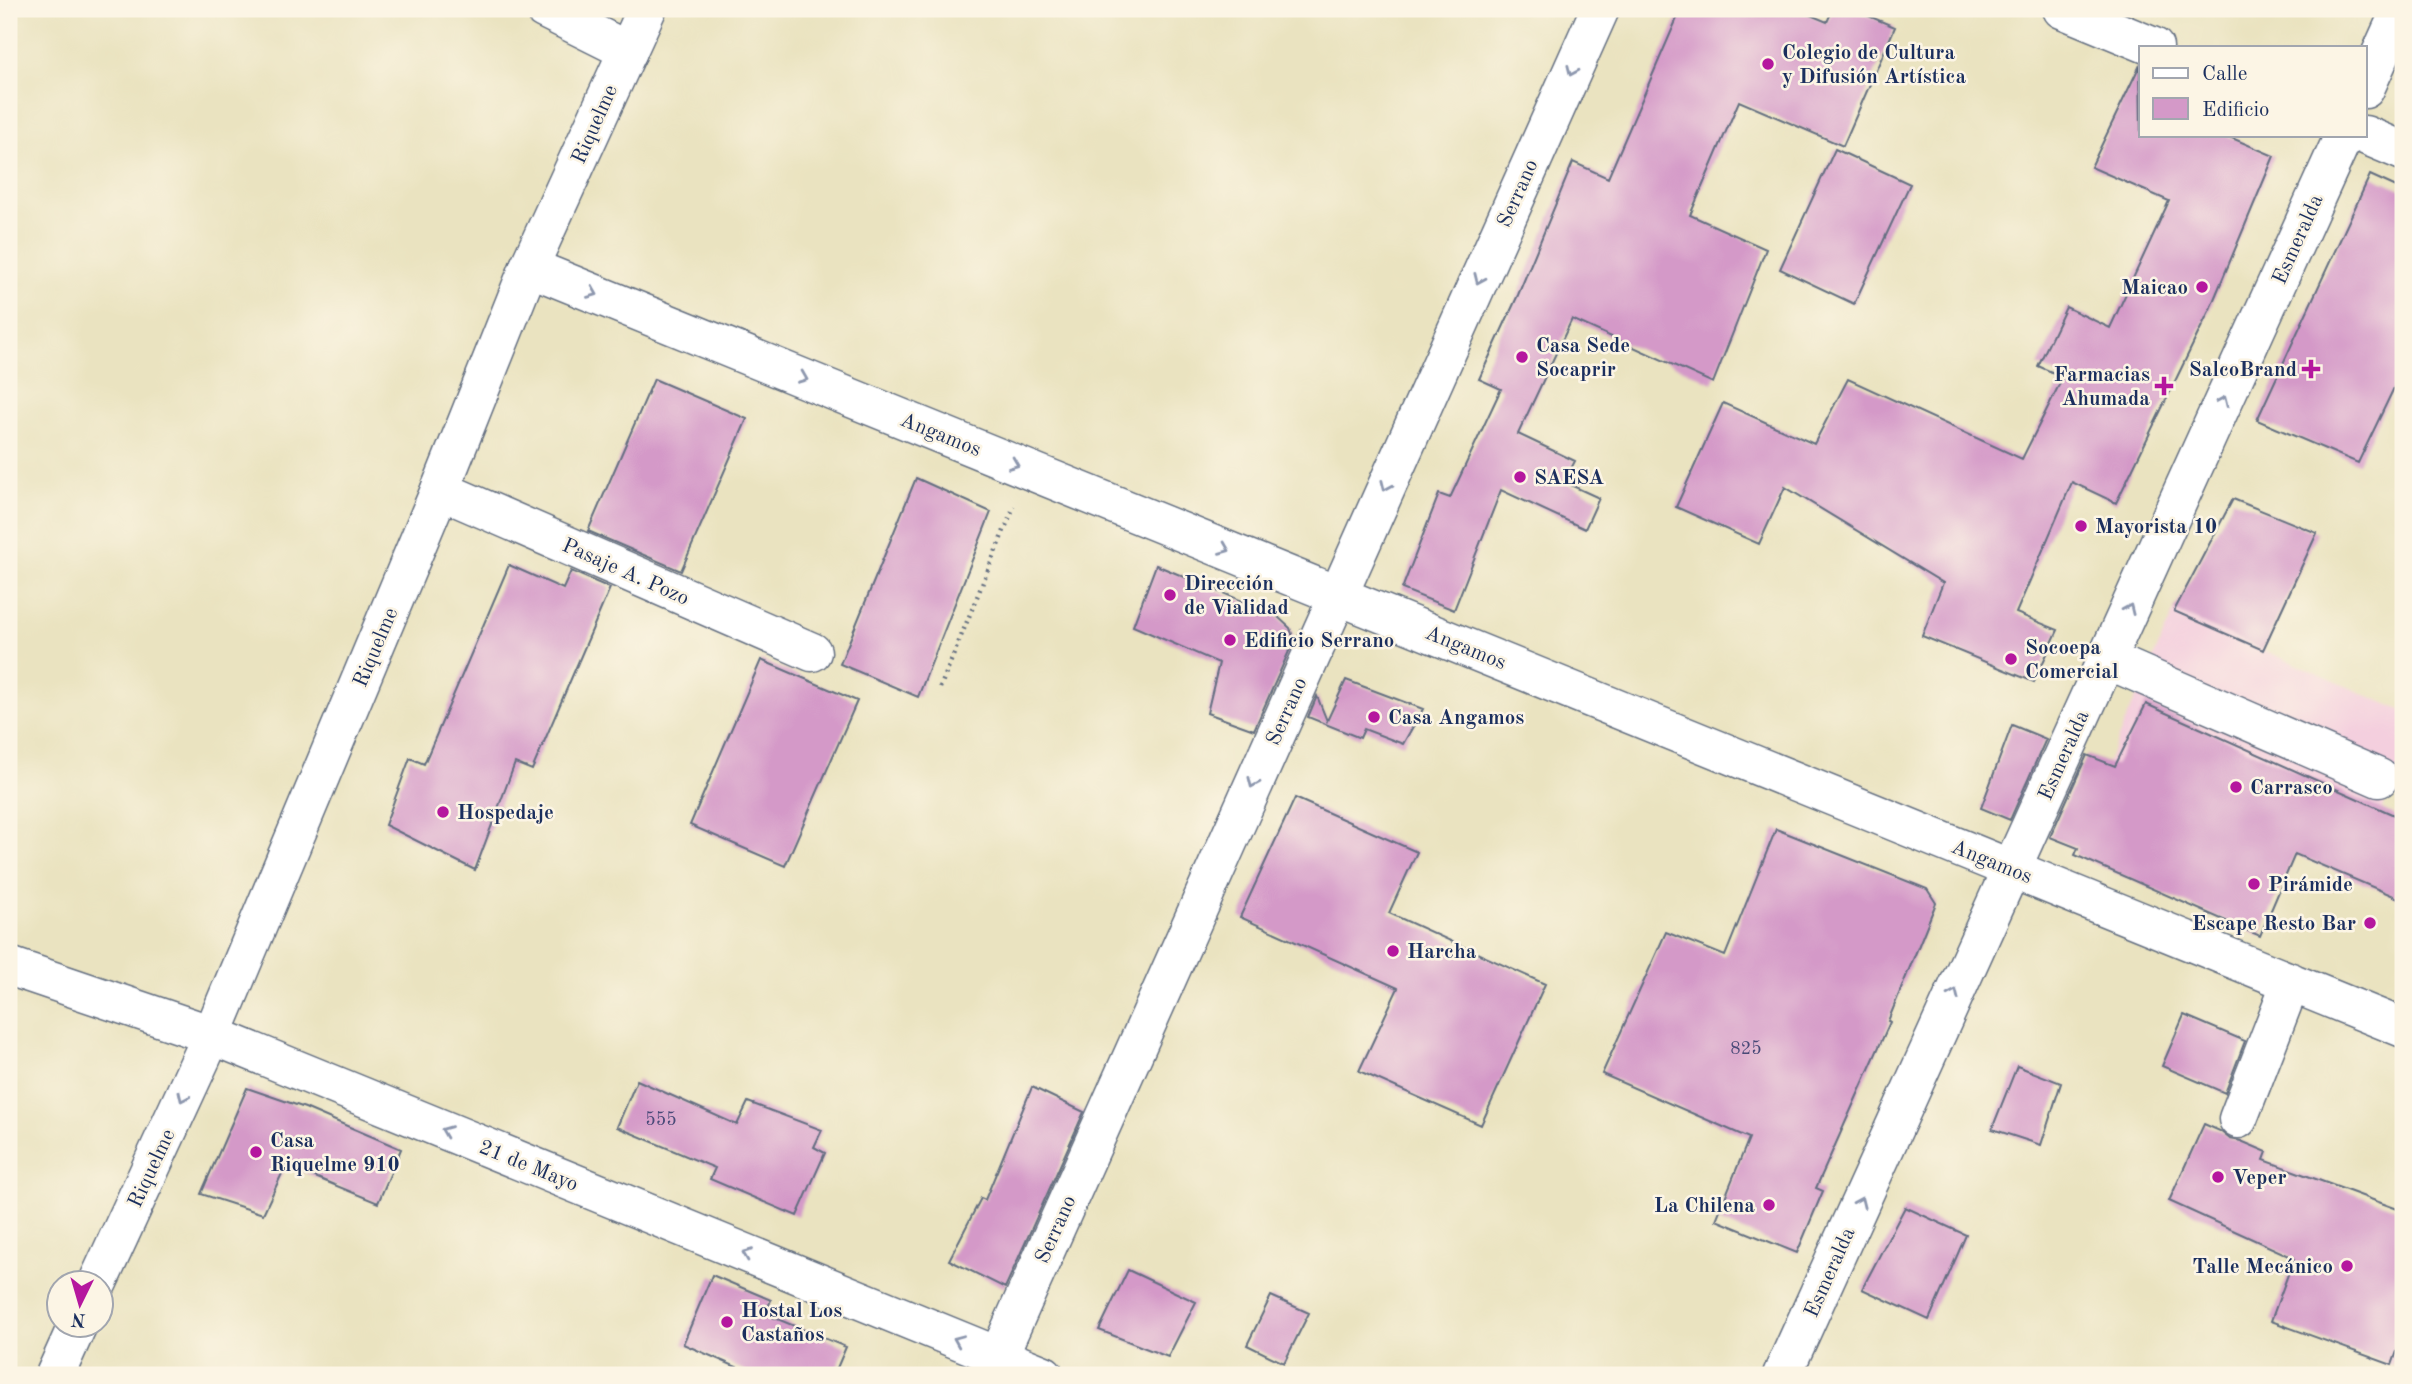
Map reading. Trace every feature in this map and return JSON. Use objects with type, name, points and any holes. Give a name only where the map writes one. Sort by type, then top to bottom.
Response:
[{"type":"street","points":[[544,9],[628,51]]},
{"type":"street","name":"Riquelme","points":[[105,1268],[212,1035],[440,490],[529,267],[646,9]]},
{"type":"street","name":"Serrano","points":[[994,1366],[1600,9]]},
{"type":"street","points":[[2062,9],[2100,16],[2152,46]]},
{"type":"street","points":[[2366,87],[2401,9]]},
{"type":"street","points":[[2366,135],[2403,151]]},
{"type":"street","name":"Esmeralda","points":[[1782,1375],[2344,136]]},
{"type":"street","name":"Angamos","points":[[529,267],[2403,1028]]},
{"type":"street","name":"Pasaje A. Pozo","points":[[440,490],[811,652]]},
{"type":"street","points":[[2106,659],[2379,778]]},
{"type":"street","name":"21 de Mayo","points":[[9,966],[212,1035],[994,1366],[1044,1375]]},
{"type":"street","points":[[2238,1119],[2291,982]]},
{"type":"street","points":[[55,1375],[72,1338]]},
{"type":"path","points":[[940,688],[1015,504]]},
{"type":"shaded area","points":[[2174,611],[2403,711],[2403,761],[2382,809],[2397,816],[2367,885],[2104,770]]},
{"type":"building","points":[[1681,9],[1796,9],[1827,22],[1833,9],[1852,9],[1895,27],[1843,146],[1739,101],[1690,215],[1766,249],[1713,383],[1572,319],[1518,434],[1575,461],[1564,482],[1599,498],[1585,529],[1501,490],[1454,610],[1402,589],[1439,494],[1450,498],[1501,389],[1479,379],[1518,295],[1573,162],[1608,178]]},
{"type":"building","points":[[2139,67],[2139,136],[2227,136],[2274,156],[2210,309],[2116,503],[2072,482],[2016,613],[2058,630],[2034,682],[1922,636],[1943,583],[1785,487],[1759,544],[1676,507],[1723,403],[1814,444],[1848,379],[2022,459],[2063,377],[2038,366],[2066,307],[2110,328],[2169,201],[2091,167]]},
{"type":"building","points":[[1835,149],[1910,184],[1854,304],[1780,269]]},
{"type":"building","points":[[2370,175],[2403,190],[2403,369],[2358,463],[2257,420]]},
{"type":"building","points":[[654,379],[747,419],[681,571],[588,531]]},
{"type":"building","points":[[916,478],[991,512],[918,697],[840,664]]},
{"type":"building","points":[[2233,499],[2317,533],[2263,650],[2174,611]]},
{"type":"building","points":[[509,565],[563,589],[571,571],[610,588],[532,770],[515,763],[475,870],[385,825],[410,758],[424,764]]},
{"type":"building","name":"Edificio Serrano","points":[[1156,565],[1276,615],[1290,628],[1294,640],[1254,730],[1207,713],[1219,663],[1133,626]]},
{"type":"building","points":[[761,660],[857,701],[785,866],[690,825]]},
{"type":"building","name":"Casa Angamos","points":[[1346,680],[1423,709],[1403,744],[1364,729],[1360,738],[1308,717],[1317,696],[1327,721]]},
{"type":"building","points":[[2146,704],[2403,819],[2403,900],[2295,854],[2260,936],[2075,855],[2078,848],[2050,837],[2087,755],[2115,766]]},
{"type":"building","points":[[2012,725],[2046,739],[2010,820],[1981,808]]},
{"type":"building","name":"Harcha","points":[[1295,798],[1417,852],[1389,913],[1545,984],[1481,1125],[1359,1071],[1398,988],[1240,917]]},
{"type":"building","points":[[1776,829],[1927,889],[1936,903],[1888,1021],[1890,1022],[1816,1188],[1823,1191],[1797,1253],[1716,1220],[1749,1138],[1602,1074],[1666,932],[1725,956]]},
{"type":"building","points":[[2184,1015],[2245,1041],[2225,1093],[2162,1066]]},
{"type":"building","points":[[2017,1066],[2061,1083],[2041,1145],[1992,1129]]},
{"type":"building","points":[[637,1080],[737,1125],[748,1102],[822,1130],[814,1147],[825,1153],[797,1216],[710,1179],[715,1168],[617,1127]]},
{"type":"building","points":[[1032,1087],[1084,1112],[1005,1288],[949,1260],[981,1198],[985,1200]]},
{"type":"building","points":[[247,1088],[305,1108],[401,1149],[378,1203],[286,1165],[263,1214],[201,1194]]},
{"type":"building","points":[[2204,1124],[2230,1139],[2267,1152],[2264,1160],[2403,1211],[2403,1335],[2392,1365],[2271,1321],[2294,1258],[2169,1201]]},
{"type":"building","points":[[1905,1207],[1966,1235],[1929,1320],[1862,1289]]},
{"type":"building","points":[[1128,1270],[1196,1302],[1168,1357],[1099,1330]]},
{"type":"building","points":[[712,1275],[771,1300],[765,1314],[846,1347],[834,1375],[755,1375],[683,1344]]},
{"type":"building","points":[[1271,1296],[1309,1313],[1284,1363],[1247,1345]]},
{"type":"place","name":"Colegio de Cultura y Difusión Artística","points":[[1768,64]]},
{"type":"place","name":"Maicao","points":[[2202,287]]},
{"type":"place","name":"Casa Sede Socaprir","points":[[1522,357]]},
{"type":"place","name":"SalcoBrand","points":[[2311,369]]},
{"type":"place","name":"Farmacias Ahumada","points":[[2164,386]]},
{"type":"place","name":"SAESA","points":[[1520,477]]},
{"type":"place","name":"Mayorista 10","points":[[2081,526]]},
{"type":"place","name":"Dirección de Vialidad","points":[[1170,595]]},
{"type":"place","name":"Edificio Serrano","points":[[1230,640]]},
{"type":"place","name":"Socoepa Comercial","points":[[2011,659]]},
{"type":"place","name":"Casa Angamos","points":[[1374,717]]},
{"type":"place","name":"Carrasco","points":[[2236,787]]},
{"type":"place","name":"Hospedaje","points":[[443,812]]},
{"type":"place","name":"Pirámide","points":[[2254,884]]},
{"type":"place","name":"Escape Resto Bar","points":[[2370,923]]},
{"type":"place","name":"Harcha","points":[[1393,951]]},
{"type":"place","name":"Casa Riquelme 910","points":[[256,1152]]},
{"type":"place","name":"Veper","points":[[2218,1177]]},
{"type":"place","name":"La Chilena","points":[[1769,1205]]},
{"type":"place","name":"Talle Mecánico","points":[[2347,1266]]},
{"type":"place","name":"Hostal Los Castaños","points":[[727,1322]]}]
